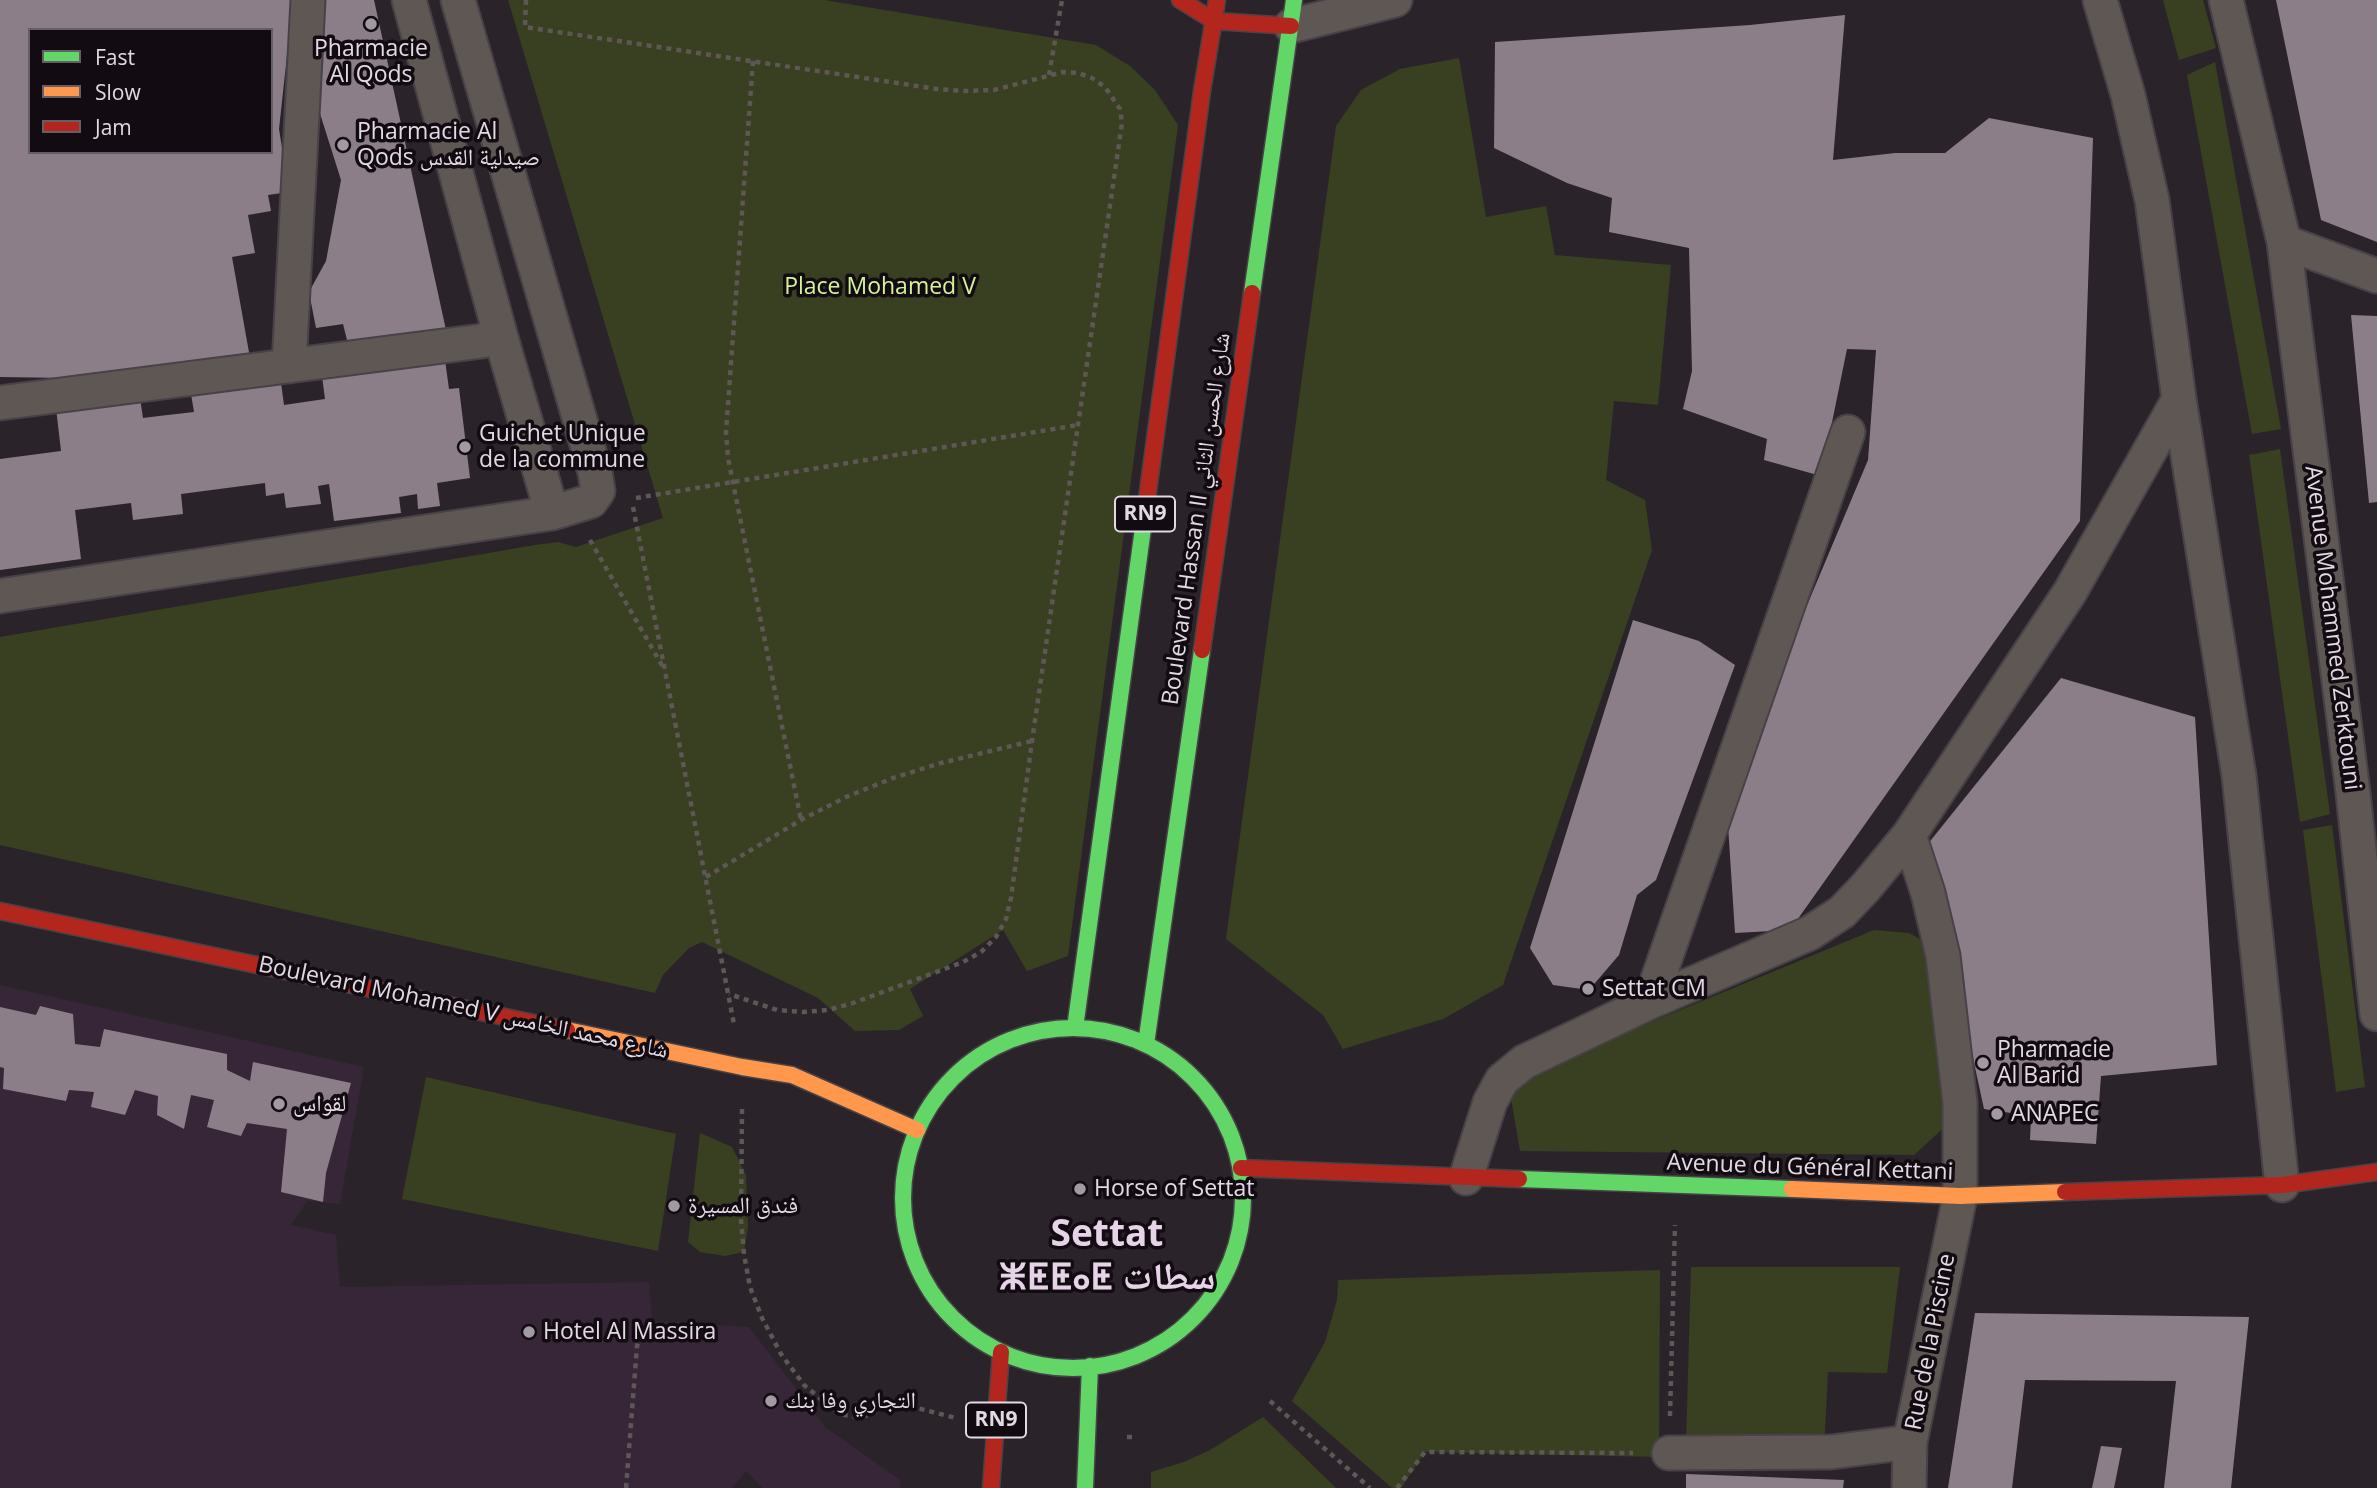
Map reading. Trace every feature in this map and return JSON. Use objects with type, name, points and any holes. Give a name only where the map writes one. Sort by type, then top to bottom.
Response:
[{"type":"main road","points":[[1181,0],[1214,21],[1293,13]]},
{"type":"main road","name":"RN9","points":[[1075,1027],[1202,91],[1217,0]]},
{"type":"main road","name":"Boulevard Hassan II شارع الحسن الثاني","points":[[1146,1044],[1293,13]]},
{"type":"main road","name":"Boulevard Mohamed V شارع محمد الخامس","points":[[0,911],[742,1067],[792,1075],[917,1130]]},
{"type":"main road","points":[[1075,1027],[1112,1033],[1146,1044],[1170,1057],[1191,1075],[1209,1095],[1229,1130],[1241,1168],[1244,1196],[1242,1224],[1235,1252],[1224,1277],[1209,1301],[1191,1321],[1144,1353],[1118,1362],[1067,1368],[1044,1365],[1001,1352],[978,1339],[939,1303],[914,1258],[906,1232],[903,1206],[908,1154],[917,1130],[943,1088],[981,1055],[1002,1043],[1026,1034],[1075,1027]]},
{"type":"main road","name":"Avenue du Général Kettani","points":[[1241,1168],[1960,1196],[2282,1185],[2377,1172]]},
{"type":"main road","name":"RN9","points":[[991,1488],[1001,1352]]},
{"type":"main road","points":[[1085,1488],[1090,1366]]},
{"type":"street","points":[[289,366],[309,0]]},
{"type":"street","points":[[409,0],[552,513]]},
{"type":"street","points":[[0,596],[552,513],[591,501],[598,491],[597,482],[458,0]]},
{"type":"street","points":[[2100,0],[2128,95],[2152,200],[2179,398],[2239,776],[2282,1185]]},
{"type":"street","name":"Avenue Mohammed Zerktouni","points":[[2226,0],[2284,242],[2365,790],[2377,1014]]},
{"type":"street","points":[[1293,13],[1376,1]]},
{"type":"street","points":[[2284,242],[2377,276]]},
{"type":"street","points":[[0,403],[482,341],[500,334]]},
{"type":"street","points":[[1466,1178],[1490,1102],[1502,1080],[1524,1062],[1650,1002],[1810,933],[1842,912],[1909,835],[2070,592],[2179,398]]},
{"type":"street","points":[[1650,1002],[1848,432]]},
{"type":"street","name":"Rue de la Piscine","points":[[1909,835],[1928,894],[1942,956],[1960,1103],[1960,1196],[1910,1442],[1909,1488]]},
{"type":"street","points":[[1669,1453],[1831,1452],[1910,1442]]},
{"type":"path","points":[[526,0],[525,27],[965,91],[1003,88],[1063,72],[1079,73],[1105,87],[1120,109],[1122,123],[1006,919],[996,937],[981,952],[963,962],[828,1010],[777,1010],[729,994]]},
{"type":"path","points":[[1049,75],[1062,0]]},
{"type":"path","points":[[753,61],[727,406],[728,458],[801,820]]},
{"type":"path","points":[[995,1429],[902,1405],[880,1409],[870,1415],[845,1415],[833,1409],[804,1385],[781,1353],[762,1318],[750,1287],[741,1220],[742,1067],[631,498],[1078,425]]},
{"type":"path","points":[[706,877],[801,820],[846,797],[941,763],[1031,741]]},
{"type":"path","points":[[1397,1488],[1425,1452],[1669,1453],[1676,1186]]},
{"type":"path","points":[[626,1488],[637,1346],[642,1330]]},
{"type":"path","points":[[1270,1401],[1370,1488]]},
{"type":"path","points":[[1087,1438],[1137,1437]]},
{"type":"shaded area","points":[[0,985],[364,1067],[340,1204],[307,1201],[291,1225],[336,1235],[340,1287],[649,1282],[652,1321],[749,1327],[825,1427],[900,1480],[900,1488],[763,1488],[746,1471],[732,1488],[0,1488]]},
{"type":"green space","name":"Place Mohamed V","points":[[508,0],[824,0],[1096,45],[1130,66],[1155,90],[1178,125],[1068,956],[1027,971],[1003,930],[910,989],[923,1016],[899,1030],[855,1031],[818,998],[702,942],[689,948],[663,975],[655,993],[0,845],[0,637],[535,545],[558,542],[576,547],[663,518]]},
{"type":"green space","points":[[2163,0],[2203,0],[2216,48],[2179,60]]},
{"type":"green space","points":[[1459,58],[1486,217],[1546,206],[1555,255],[1671,265],[1658,405],[1614,401],[1606,480],[1645,500],[1652,550],[1503,985],[1443,1019],[1343,1049],[1323,1015],[1226,939],[1336,126],[1361,90],[1400,69]]},
{"type":"green space","points":[[2215,62],[2281,429],[2252,434],[2187,75]]},
{"type":"green space","points":[[2280,449],[2330,814],[2300,822],[2249,455]]},
{"type":"green space","points":[[2332,825],[2365,1087],[2336,1092],[2303,830]]},
{"type":"green space","points":[[1874,930],[1909,933],[1920,939],[1928,959],[1949,1123],[1914,1155],[1520,1151],[1508,1081]]},
{"type":"green space","points":[[426,1077],[676,1134],[658,1251],[402,1199]]},
{"type":"green space","points":[[700,1133],[732,1147],[746,1175],[748,1226],[744,1252],[725,1256],[700,1252],[688,1242]]},
{"type":"green space","points":[[1691,1267],[1900,1267],[1887,1373],[1828,1372],[1824,1450],[1686,1445]]},
{"type":"green space","points":[[1660,1270],[1659,1457],[1425,1452],[1401,1488],[1392,1488],[1292,1401],[1325,1342],[1337,1300],[1338,1280]]},
{"type":"green space","points":[[1263,1417],[1336,1488],[1151,1488],[1151,1472],[1184,1462],[1210,1450]]},
{"type":"building","points":[[0,0],[293,0],[279,129],[289,192],[268,195],[271,211],[248,215],[255,253],[232,257],[250,358],[68,378],[0,377]]},
{"type":"building","points":[[322,0],[374,0],[446,330],[348,344],[343,324],[316,328],[309,292],[326,261],[341,180],[316,101]]},
{"type":"building","points":[[2276,0],[2377,0],[2377,242],[2321,220]]},
{"type":"building","points":[[1845,15],[1833,160],[1895,153],[1945,153],[1989,118],[2093,138],[2080,521],[1790,930],[1735,933],[1727,810],[1753,734],[1868,460],[1876,350],[1847,349],[1821,476],[1764,460],[1767,439],[1683,409],[1692,371],[1689,248],[1609,232],[1612,198],[1567,183],[1494,148],[1495,42],[1750,25]]},
{"type":"building","points":[[2351,315],[2377,316],[2377,502],[2369,503]]},
{"type":"building","points":[[445,360],[449,389],[459,388],[470,478],[437,483],[440,506],[418,509],[417,494],[399,497],[401,513],[334,521],[329,484],[318,486],[321,504],[286,508],[284,493],[266,496],[265,483],[181,494],[183,514],[133,520],[131,503],[75,510],[81,559],[0,570],[0,459],[61,451],[56,408],[140,398],[143,418],[194,412],[191,394],[281,383],[284,405],[325,399],[322,376]]},
{"type":"building","points":[[1633,620],[1699,641],[1735,665],[1656,880],[1637,895],[1619,955],[1589,990],[1553,985],[1530,948]]},
{"type":"building","points":[[2061,678],[2195,717],[2217,1065],[2101,1076],[2096,1144],[2030,1140],[2031,1116],[1984,1109],[1927,845]]},
{"type":"building","name":"لقواس","points":[[40,1006],[73,1014],[75,1044],[100,1047],[104,1029],[227,1054],[227,1070],[250,1081],[253,1062],[351,1083],[326,1173],[323,1202],[281,1192],[287,1129],[247,1123],[241,1136],[207,1127],[214,1100],[191,1095],[184,1129],[157,1115],[158,1096],[135,1090],[125,1115],[91,1107],[94,1092],[69,1090],[66,1101],[3,1089],[4,1068],[0,1067],[0,1007],[36,1015]]},
{"type":"building","points":[[1975,1313],[2249,1317],[2231,1488],[2164,1488],[2176,1381],[2025,1380],[2012,1488],[1948,1488]]},
{"type":"building","points":[[2101,1446],[2122,1448],[2114,1488],[2092,1488]]},
{"type":"building","points":[[1686,1474],[1844,1480],[1843,1488],[1686,1488]]},
{"type":"traffic: fast","points":[[1252,293],[1294,0]]},
{"type":"traffic: fast","points":[[1075,1028],[1144,521]]},
{"type":"traffic: fast","points":[[1146,1044],[1202,650]]},
{"type":"traffic: fast","points":[[1073,1028],[1106,1031],[1138,1041],[1167,1057],[1193,1078],[1214,1104],[1230,1133],[1240,1165],[1243,1198],[1240,1231],[1230,1263],[1214,1292],[1193,1318],[1167,1339],[1138,1355],[1106,1365],[1073,1368],[1040,1365],[1008,1355],[979,1339],[953,1318],[932,1292],[916,1263],[906,1231],[903,1198],[906,1165],[916,1133],[932,1104],[953,1078],[979,1057],[1008,1041],[1040,1031],[1073,1028]]},
{"type":"traffic: fast","points":[[1519,1179],[1792,1189]]},
{"type":"traffic: fast","points":[[1085,1488],[1090,1366]]},
{"type":"traffic: slow","points":[[567,1030],[792,1075],[917,1130]]},
{"type":"traffic: slow","points":[[1792,1189],[1960,1196],[2065,1192]]},
{"type":"traffic: jam","points":[[1180,0],[1214,21],[1291,26]]},
{"type":"traffic: jam","points":[[1144,521],[1202,91],[1217,0]]},
{"type":"traffic: jam","points":[[1202,650],[1252,293]]},
{"type":"traffic: jam","points":[[0,911],[567,1030]]},
{"type":"traffic: jam","points":[[1241,1168],[1519,1179]]},
{"type":"traffic: jam","points":[[2065,1192],[2282,1185],[2377,1172]]},
{"type":"traffic: jam","points":[[991,1488],[1001,1352]]},
{"type":"place","name":"Pharmacie Al Qods","points":[[371,24]]},
{"type":"place","name":"Pharmacie Al Qods صيدلية القدس","points":[[343,145]]},
{"type":"place","name":"Guichet Unique de la commune","points":[[465,447]]},
{"type":"place","name":"Settat CM","points":[[1588,989]]},
{"type":"place","name":"Pharmacie Al Barid","points":[[1983,1063]]},
{"type":"place","name":"لقواس","points":[[279,1104]]},
{"type":"place","name":"ANAPEC","points":[[1997,1114]]},
{"type":"place","name":"Horse of Settat","points":[[1080,1189]]},
{"type":"place","name":"فندق المسيرة","points":[[674,1206]]},
{"type":"place","name":"Hotel Al Massira","points":[[529,1332]]},
{"type":"place","name":"التجاري وفا بنك","points":[[771,1401]]},
{"type":"district","name":"Settat ⵥⵟⵟⴰⵟ سطات","points":[[1107,1256]]}]
